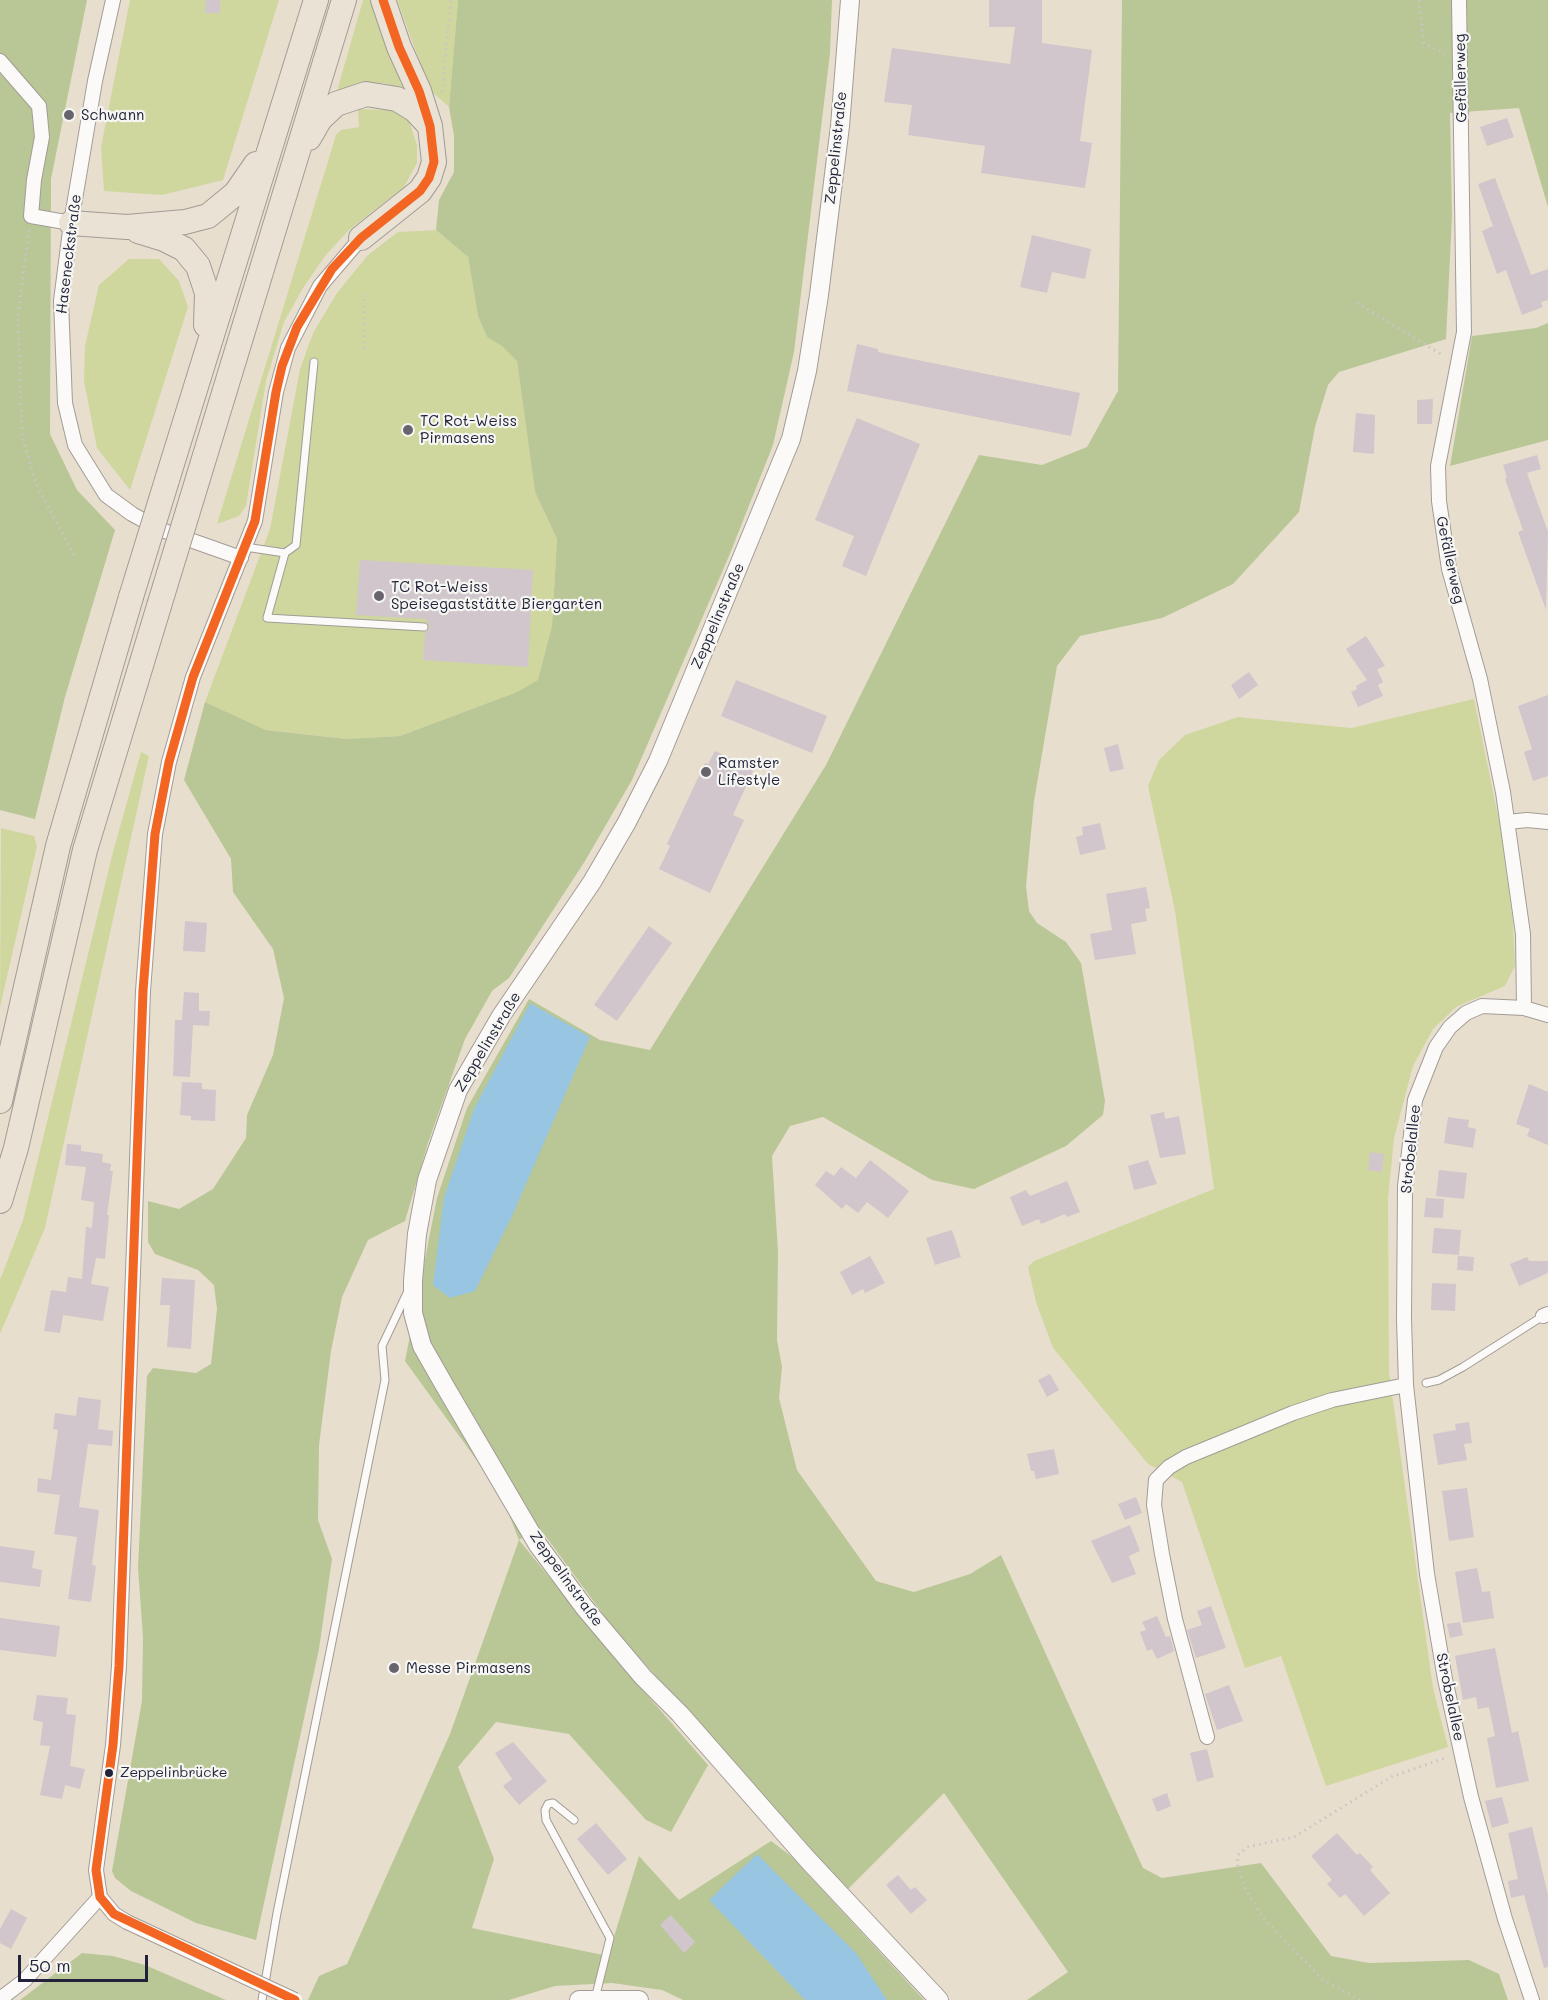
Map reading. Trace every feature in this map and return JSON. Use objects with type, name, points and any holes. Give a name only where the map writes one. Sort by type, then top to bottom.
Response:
[{"type":"highway","points":[[0,1101],[58,846],[131,597],[316,0]]},
{"type":"highway","points":[[0,1201],[16,1148],[85,850],[344,0]]},
{"type":"highway","points":[[361,237],[408,202],[429,178],[434,162],[430,126],[383,0]]},
{"type":"highway","points":[[291,174],[320,119],[336,104],[352,96],[366,94],[397,99],[416,110],[430,126]]},
{"type":"highway","points":[[71,223],[127,227],[185,222],[208,216],[222,207],[249,178],[274,132]]},
{"type":"highway","points":[[127,227],[164,239],[184,249],[198,266],[207,293],[202,366]]},
{"type":"street","name":"Haseneckstraße","points":[[113,0],[95,81],[71,223],[61,301],[65,403],[75,445],[106,495],[132,514],[159,529],[243,552]]},
{"type":"street","name":"Zeppelinstraße","points":[[850,0],[840,126],[819,296],[807,371],[791,439],[658,760],[627,822],[592,882],[501,1016],[458,1089],[427,1180],[417,1234],[413,1313],[422,1346],[538,1545],[584,1607],[643,1677],[680,1714],[807,1860],[939,2000]]},
{"type":"street","name":"Gefällerweg","points":[[1459,0],[1464,332],[1459,369],[1438,466],[1441,522],[1449,568],[1485,700],[1508,822],[1523,934],[1524,1008]]},
{"type":"street","points":[[0,61],[39,106],[42,137],[34,180],[31,216],[71,223]]},
{"type":"street","points":[[295,2000],[114,1914],[100,1897],[96,1870],[113,1745],[119,1666],[143,991],[155,834],[170,762],[193,677],[243,552],[260,498],[276,392],[288,348],[320,286],[361,237]]},
{"type":"street","points":[[1508,822],[1527,820],[1548,822]]},
{"type":"street","name":"Strobelallee","points":[[1532,2000],[1505,1919],[1461,1753],[1427,1574],[1406,1385],[1405,1186],[1415,1100],[1436,1047],[1450,1027],[1466,1013],[1482,1006],[1524,1008],[1548,1015]]},
{"type":"street","points":[[1207,1737],[1175,1619],[1164,1565],[1154,1505],[1155,1480],[1168,1467],[1186,1457],[1293,1413],[1332,1400],[1406,1385]]},
{"type":"street","points":[[0,1999],[25,1980],[100,1897]]},
{"type":"street","points":[[587,2000],[639,2000]]},
{"type":"lane","points":[[243,552],[285,553],[296,545],[314,362]]},
{"type":"lane","points":[[285,553],[267,618],[424,627]]},
{"type":"lane","points":[[262,2000],[277,1913],[385,1380],[382,1346],[413,1281]]},
{"type":"lane","points":[[1426,1383],[1439,1380],[1463,1367],[1546,1315]]},
{"type":"lane","points":[[574,1820],[558,1804],[548,1804],[545,1810],[546,1820],[610,1938],[587,2000]]},
{"type":"path","points":[[440,103],[451,0]]},
{"type":"path","points":[[1419,0],[1424,43],[1460,61]]},
{"type":"path","points":[[31,216],[24,253],[18,315],[22,435],[36,484],[75,557]]},
{"type":"path","points":[[364,349],[364,296],[370,296]]},
{"type":"path","points":[[1358,303],[1438,351],[1459,369]]},
{"type":"path","points":[[1360,2000],[1322,1979],[1263,1918],[1245,1888],[1237,1864],[1238,1854],[1247,1846],[1294,1837],[1391,1777],[1461,1753]]},
{"type":"green space","points":[[0,0],[87,0],[51,179],[50,434],[77,490],[115,530],[65,697],[35,819],[0,810]]},
{"type":"green space","points":[[130,0],[279,0],[223,180],[162,195],[104,191],[101,147]]},
{"type":"green space","points":[[363,0],[372,0],[385,44],[409,92],[384,83],[359,84],[337,91]]},
{"type":"green space","points":[[397,0],[458,0],[449,107],[430,90]]},
{"type":"green space","points":[[458,0],[832,0],[830,53],[794,352],[773,445],[729,556],[632,780],[585,861],[509,978],[492,991],[465,1039],[428,1143],[405,1221],[368,1240],[342,1297],[331,1351],[319,1445],[318,1520],[332,1559],[319,1649],[256,1940],[196,1923],[131,1891],[115,1878],[112,1871],[142,1701],[143,1637],[138,1568],[147,1376],[153,1368],[196,1373],[211,1364],[217,1309],[214,1285],[198,1270],[155,1254],[148,1242],[148,1201],[179,1209],[213,1189],[246,1138],[247,1115],[273,1055],[284,998],[273,949],[233,892],[231,859],[184,780],[205,702],[266,730],[346,739],[400,736],[517,692],[538,680],[552,626],[557,539],[535,492],[517,361],[502,346],[487,337],[478,316],[468,257],[436,230],[439,200],[454,172],[454,136],[449,107]]},
{"type":"green space","points":[[1122,0],[1548,0],[1548,207],[1519,108],[1450,113],[1452,216],[1446,339],[1339,372],[1328,385],[1315,427],[1299,512],[1233,584],[1162,618],[1080,636],[1057,666],[1034,801],[1026,886],[1029,911],[1037,923],[1066,942],[1081,963],[1105,1101],[1103,1115],[1066,1146],[974,1189],[932,1180],[823,1117],[790,1126],[772,1156],[778,1252],[777,1340],[782,1367],[779,1398],[797,1470],[876,1581],[914,1592],[970,1574],[1001,1555],[1143,1868],[1162,1878],[1261,1863],[1331,1956],[1369,1963],[1469,1960],[1499,1974],[1508,2000],[1027,2000],[1068,1972],[944,1793],[847,1890],[614,1629],[538,1526],[519,1540],[506,1507],[486,1473],[405,1361],[437,1198],[467,1108],[529,999],[600,1040],[650,1050],[826,765],[979,455],[1042,465],[1087,447],[1118,391]]},
{"type":"green space","points":[[358,109],[392,110],[409,121],[417,145],[417,163],[404,187],[349,230],[325,256],[303,288],[284,322],[266,381],[246,506],[239,516],[217,524],[336,135],[341,130],[359,127]]},
{"type":"green space","name":"TC Rot-Weiss Pirmasens","points":[[436,230],[468,257],[478,316],[487,337],[502,345],[517,361],[535,492],[557,539],[552,626],[539,680],[517,692],[400,736],[346,739],[266,730],[205,702],[270,529],[300,369],[313,333],[337,293],[368,255],[398,232]]},
{"type":"green space","points":[[129,259],[159,259],[179,281],[188,307],[130,490],[97,448],[84,381],[85,346],[99,285]]},
{"type":"green space","points":[[1548,323],[1548,440],[1450,466],[1472,336],[1536,328]]},
{"type":"green space","points":[[1474,699],[1500,826],[1513,923],[1515,966],[1505,986],[1456,1007],[1433,1029],[1413,1066],[1394,1138],[1388,1199],[1389,1372],[1433,1688],[1448,1747],[1326,1786],[1281,1656],[1245,1668],[1182,1482],[1148,1464],[1053,1348],[1036,1302],[1028,1267],[1034,1261],[1214,1189],[1175,911],[1148,786],[1159,760],[1185,735],[1238,717],[1351,728]]},
{"type":"green space","points":[[141,752],[149,756],[45,1228],[0,1334],[0,1280],[23,1220],[113,852]]},
{"type":"green space","points":[[1,828],[34,836],[37,846],[0,1007]]},
{"type":"green space","points":[[519,1540],[614,1657],[708,1765],[671,1832],[646,1820],[569,1734],[496,1722],[458,1767],[494,1859],[472,1928],[608,1956],[639,1856],[679,1900],[771,1841],[791,1856],[924,2000],[683,2000],[662,1990],[612,1983],[555,1986],[509,2000],[308,2000],[319,1976],[347,1964],[450,1734]]},
{"type":"green space","points":[[82,1953],[113,1956],[145,1965],[226,2000],[20,2000]]},
{"type":"water","points":[[530,1003],[590,1037],[512,1216],[475,1291],[450,1298],[433,1285],[444,1198],[474,1109]]},
{"type":"water","points":[[757,1854],[856,1953],[887,2000],[805,2000],[709,1900]]},
{"type":"building","points":[[206,0],[220,0],[220,13],[205,13]]},
{"type":"building","points":[[989,0],[1042,0],[1042,43],[1092,50],[1080,141],[1092,143],[1085,188],[981,173],[985,146],[908,135],[912,105],[884,102],[892,48],[1010,64],[1015,27],[989,27]]},
{"type":"building","points":[[1507,118],[1514,137],[1487,146],[1480,127]]},
{"type":"building","points":[[1495,178],[1531,275],[1548,269],[1548,300],[1541,302],[1543,307],[1522,315],[1506,270],[1497,274],[1482,231],[1493,226],[1478,184]]},
{"type":"building","points":[[1032,235],[1091,249],[1085,279],[1052,272],[1047,293],[1020,287]]},
{"type":"building","points":[[857,344],[878,349],[878,352],[1080,393],[1071,436],[847,391]]},
{"type":"building","points":[[1433,399],[1432,424],[1417,424],[1417,400]]},
{"type":"building","points":[[1356,413],[1375,415],[1374,454],[1353,452]]},
{"type":"building","points":[[857,418],[920,444],[866,576],[842,566],[854,536],[815,520]]},
{"type":"building","points":[[1537,455],[1541,469],[1527,473],[1548,532],[1546,610],[1518,532],[1523,530],[1505,479],[1507,478],[1503,465]]},
{"type":"building","points":[[360,560],[533,570],[528,667],[423,660],[425,632],[430,628],[426,619],[356,615]]},
{"type":"building","points":[[1366,636],[1385,666],[1377,669],[1383,682],[1378,685],[1383,696],[1358,707],[1351,692],[1367,680],[1346,649]]},
{"type":"building","points":[[1249,672],[1258,685],[1239,699],[1231,685]]},
{"type":"building","points":[[736,680],[827,716],[812,753],[721,716]]},
{"type":"building","points":[[1548,695],[1548,776],[1533,781],[1524,752],[1532,749],[1518,706]]},
{"type":"building","points":[[1118,744],[1124,769],[1110,772],[1104,748]]},
{"type":"building","points":[[715,751],[754,769],[733,815],[744,820],[710,893],[659,869],[670,846],[667,844],[705,763],[708,764]]},
{"type":"building","points":[[1100,823],[1106,849],[1080,855],[1076,837],[1083,835],[1082,827]]},
{"type":"building","points":[[1146,887],[1150,908],[1145,909],[1147,921],[1131,924],[1136,954],[1095,960],[1090,934],[1112,930],[1106,894]]},
{"type":"building","points":[[185,921],[207,923],[205,952],[183,951]]},
{"type":"building","points":[[649,926],[672,943],[617,1021],[594,1005]]},
{"type":"building","points":[[184,992],[199,993],[199,1011],[210,1011],[209,1026],[193,1025],[190,1077],[173,1076],[175,1020],[182,1020]]},
{"type":"building","points":[[182,1082],[202,1083],[202,1089],[216,1090],[215,1121],[191,1120],[191,1116],[180,1115]]},
{"type":"building","points":[[1529,1084],[1548,1092],[1548,1145],[1527,1136],[1530,1129],[1516,1124]]},
{"type":"building","points":[[1164,1112],[1165,1119],[1179,1116],[1186,1154],[1160,1158],[1150,1115]]},
{"type":"building","points":[[1448,1117],[1469,1120],[1468,1127],[1476,1129],[1473,1148],[1444,1143]]},
{"type":"building","points":[[67,1144],[81,1145],[81,1151],[103,1154],[102,1162],[111,1164],[110,1171],[113,1171],[107,1215],[109,1215],[105,1259],[96,1258],[91,1284],[109,1287],[103,1321],[63,1315],[60,1333],[44,1331],[51,1290],[66,1292],[68,1277],[82,1279],[86,1227],[92,1228],[94,1202],[81,1200],[86,1167],[65,1165]]},
{"type":"building","points":[[1370,1152],[1384,1154],[1382,1172],[1368,1170]]},
{"type":"building","points":[[870,1160],[909,1191],[888,1218],[867,1202],[858,1213],[846,1204],[842,1209],[815,1185],[826,1171],[834,1176],[841,1167],[856,1178]]},
{"type":"building","points":[[1148,1160],[1157,1184],[1134,1190],[1128,1166]]},
{"type":"building","points":[[1439,1170],[1467,1173],[1464,1199],[1436,1196]]},
{"type":"building","points":[[1067,1181],[1080,1212],[1067,1217],[1065,1214],[1041,1224],[1039,1219],[1022,1226],[1010,1197],[1026,1190],[1030,1196]]},
{"type":"building","points":[[1426,1198],[1444,1199],[1443,1218],[1424,1217]]},
{"type":"building","points":[[1434,1228],[1461,1230],[1459,1255],[1432,1253]]},
{"type":"building","points":[[952,1230],[961,1257],[935,1265],[926,1238]]},
{"type":"building","points":[[870,1256],[885,1283],[865,1293],[863,1289],[852,1295],[840,1272]]},
{"type":"building","points":[[1458,1256],[1474,1257],[1473,1271],[1457,1270]]},
{"type":"building","points":[[1527,1257],[1529,1261],[1548,1261],[1548,1273],[1519,1286],[1510,1264]]},
{"type":"building","points":[[162,1278],[195,1280],[191,1349],[167,1347],[170,1305],[160,1305]]},
{"type":"building","points":[[1432,1283],[1456,1284],[1455,1311],[1431,1310]]},
{"type":"building","points":[[1050,1374],[1059,1390],[1047,1397],[1038,1380]]},
{"type":"building","points":[[78,1397],[101,1400],[98,1429],[113,1431],[112,1446],[88,1444],[79,1507],[99,1510],[92,1565],[96,1566],[91,1602],[68,1599],[77,1537],[54,1534],[60,1495],[37,1492],[38,1478],[51,1480],[58,1430],[53,1429],[55,1413],[76,1416]]},
{"type":"building","points":[[1469,1422],[1472,1443],[1464,1444],[1467,1460],[1438,1465],[1433,1434],[1456,1430],[1455,1424]]},
{"type":"building","points":[[1054,1449],[1059,1474],[1036,1479],[1034,1471],[1031,1471],[1027,1454]]},
{"type":"building","points":[[1467,1488],[1474,1537],[1449,1541],[1442,1491]]},
{"type":"building","points":[[1136,1497],[1142,1513],[1125,1520],[1118,1504]]},
{"type":"building","points":[[1130,1525],[1140,1551],[1129,1556],[1136,1574],[1112,1583],[1091,1541]]},
{"type":"building","points":[[0,1546],[35,1551],[32,1568],[42,1570],[40,1587],[0,1582]]},
{"type":"building","points":[[1477,1568],[1482,1592],[1490,1591],[1494,1618],[1463,1623],[1455,1572]]},
{"type":"building","points":[[1211,1606],[1226,1648],[1196,1658],[1187,1630],[1202,1625],[1197,1611]]},
{"type":"building","points":[[1157,1616],[1166,1637],[1170,1636],[1174,1651],[1157,1659],[1152,1649],[1147,1651],[1140,1632],[1146,1630],[1142,1622]]},
{"type":"building","points":[[0,1618],[60,1626],[56,1657],[0,1650]]},
{"type":"building","points":[[1460,1622],[1463,1635],[1450,1638],[1447,1624]]},
{"type":"building","points":[[1495,1648],[1512,1733],[1518,1731],[1529,1781],[1496,1788],[1487,1738],[1495,1736],[1489,1707],[1478,1709],[1476,1697],[1463,1700],[1455,1656]]},
{"type":"building","points":[[1229,1685],[1243,1721],[1217,1730],[1205,1694]]},
{"type":"building","points":[[37,1695],[68,1698],[66,1714],[76,1715],[70,1766],[85,1769],[80,1789],[65,1785],[62,1799],[40,1795],[50,1746],[40,1745],[43,1722],[33,1720]]},
{"type":"building","points":[[513,1742],[547,1781],[519,1805],[503,1786],[512,1779],[495,1753]]},
{"type":"building","points":[[1207,1749],[1214,1777],[1197,1782],[1190,1753]]},
{"type":"building","points":[[1167,1793],[1171,1806],[1157,1812],[1152,1799]]},
{"type":"building","points":[[1502,1797],[1509,1823],[1492,1828],[1485,1801]]},
{"type":"building","points":[[596,1823],[627,1859],[608,1875],[577,1839]]},
{"type":"building","points":[[1532,1827],[1548,1895],[1548,1967],[1544,1968],[1524,1895],[1511,1898],[1508,1881],[1518,1879],[1508,1833]]},
{"type":"building","points":[[1337,1833],[1357,1855],[1360,1853],[1373,1867],[1370,1870],[1390,1893],[1364,1916],[1345,1894],[1340,1898],[1327,1884],[1332,1880],[1311,1856]]},
{"type":"building","points":[[898,1875],[911,1890],[915,1887],[927,1900],[911,1914],[886,1885]]},
{"type":"building","points":[[11,1909],[27,1918],[11,1949],[0,1943],[0,1929]]},
{"type":"building","points":[[671,1915],[695,1942],[684,1953],[660,1925]]},
{"type":"transit line","points":[[295,2000],[114,1914],[100,1897],[96,1870],[113,1745],[119,1666],[143,991],[155,834],[169,762],[193,677],[255,521],[276,392],[282,366],[297,327],[332,269],[361,238],[420,191],[429,178],[434,162],[430,126],[419,91],[399,47],[383,0]]},
{"type":"place","name":"Schwann","points":[[69,115]]},
{"type":"place","name":"TC Rot-Weiss Pirmasens","points":[[408,430]]},
{"type":"place","name":"TC Rot-Weiss Speisegaststätte Biergarten","points":[[379,596]]},
{"type":"place","name":"Ramster Lifestyle","points":[[706,772]]},
{"type":"place","name":"Messe Pirmasens","points":[[394,1668]]},
{"type":"place","name":"Zeppelinbrücke","points":[[109,1773]]}]
